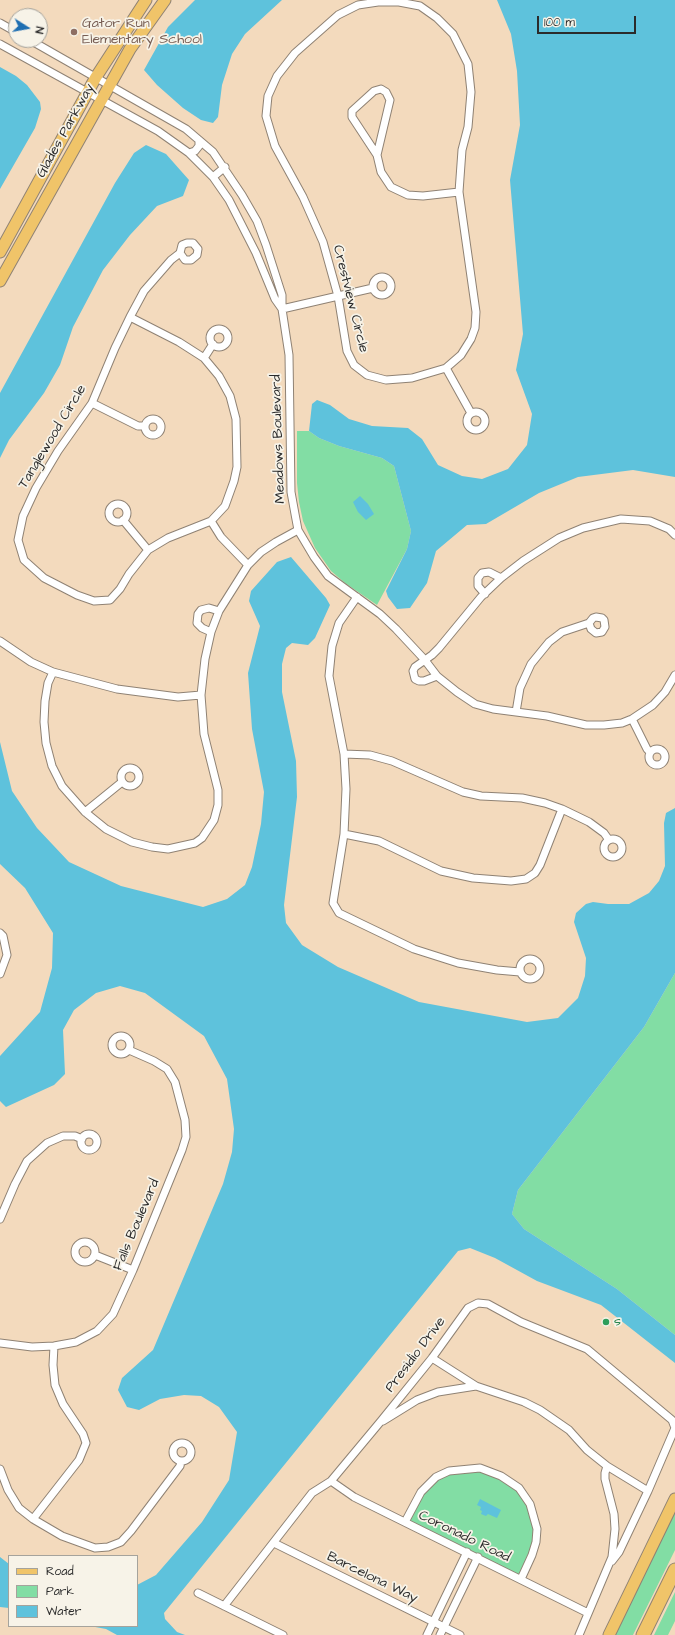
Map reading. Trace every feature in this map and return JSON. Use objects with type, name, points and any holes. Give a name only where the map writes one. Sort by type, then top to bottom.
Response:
[{"type":"highway","points":[[643,1635],[675,1570]]},
{"type":"main road","name":"Glades Parkway","points":[[0,252],[96,77],[146,0]]},
{"type":"main road","name":"Glades Parkway","points":[[0,281],[130,49],[165,0]]},
{"type":"main road","points":[[609,1635],[675,1499]]},
{"type":"street","name":"Crestview Circle","points":[[378,2],[421,3],[453,34],[468,64],[471,92],[468,127],[462,150],[459,192],[476,312],[475,328],[471,339],[461,355],[446,368],[412,378],[386,380],[367,375],[354,365],[347,351],[338,296],[323,242],[303,197],[275,146],[266,116],[268,96],[277,76],[295,53],[338,15],[358,5],[378,2]]},
{"type":"street","name":"Meadows Boulevard","points":[[0,44],[158,131],[189,153],[213,177],[229,200],[259,260],[275,299],[282,309]]},
{"type":"street","name":"Meadows Boulevard","points":[[44,48],[186,129],[213,152],[225,168],[257,221],[282,295],[282,309],[289,355],[291,492],[298,530],[314,557],[328,576],[380,614],[424,659],[437,676],[456,692],[475,704],[493,709],[547,716],[586,724],[604,725],[622,723],[632,719],[653,705],[666,692],[675,675]]},
{"type":"street","points":[[377,155],[390,100],[386,92],[381,90],[374,91],[352,111],[352,117],[377,155],[381,172],[391,187],[408,195],[423,196],[459,192]]},
{"type":"street","points":[[189,153],[195,151],[199,146],[199,140]]},
{"type":"street","points":[[213,177],[225,168]]},
{"type":"street","name":"Tanglewood Circle","points":[[130,317],[179,342],[204,358],[219,376],[230,396],[236,419],[238,443],[237,467],[234,481],[225,506],[211,521],[168,538],[148,550],[129,574],[120,589],[110,600],[94,601],[77,595],[44,578],[24,560],[18,540],[23,516],[36,488],[58,450],[92,403],[114,348],[130,317],[144,291],[171,260],[180,253]]},
{"type":"street","points":[[282,309],[373,288]]},
{"type":"street","points":[[204,358],[213,344]]},
{"type":"street","points":[[446,368],[471,413]]},
{"type":"street","points":[[92,403],[138,426],[145,426]]},
{"type":"street","points":[[437,676],[424,681],[415,679],[413,675],[415,667],[439,648],[485,594],[501,578],[559,538],[583,528],[621,519],[650,521],[672,528],[675,535]]},
{"type":"street","points":[[124,520],[148,550]]},
{"type":"street","points":[[211,521],[221,537],[248,565]]},
{"type":"street","points":[[53,672],[48,683],[44,722],[46,743],[52,766],[62,786],[85,812],[106,830],[132,842],[168,849],[195,843],[202,838],[214,820],[218,805],[218,790],[204,734],[200,695],[204,659],[211,632],[219,611],[248,565],[261,552],[298,530]]},
{"type":"street","points":[[485,594],[478,586],[478,578],[482,573],[489,572],[501,578]]},
{"type":"street","points":[[357,598],[339,623],[332,646],[329,676],[344,754],[346,789],[344,834],[333,904],[339,913],[414,949],[458,963],[497,970],[520,972]]},
{"type":"street","points":[[211,632],[202,628],[197,623],[198,614],[201,610],[209,608],[219,611]]},
{"type":"street","points":[[516,712],[520,688],[531,664],[549,642],[562,632],[589,623]]},
{"type":"street","points":[[0,641],[31,662],[53,672],[117,689],[178,696],[200,695]]},
{"type":"street","points":[[632,719],[650,752]]},
{"type":"street","points":[[344,754],[370,755],[392,761],[463,792],[481,796],[522,798],[545,803],[562,809],[589,822],[604,833],[609,840]]},
{"type":"street","points":[[85,812],[122,782]]},
{"type":"street","points":[[344,834],[379,842],[441,871],[473,878],[511,881],[526,879],[535,873],[540,865],[562,809]]},
{"type":"street","points":[[0,933],[5,941],[8,955],[0,974]]},
{"type":"street","name":"Falls Boulevard","points":[[0,1343],[32,1346],[54,1346],[76,1342],[97,1331],[113,1314],[182,1150],[186,1136],[185,1120],[175,1082],[167,1069],[154,1061],[129,1050]]},
{"type":"street","points":[[0,1219],[27,1160],[46,1143],[63,1136],[76,1136],[82,1139]]},
{"type":"street","points":[[94,1255],[132,1270]]},
{"type":"street","name":"Presidio Drive","points":[[224,1606],[312,1493],[331,1480],[381,1422],[432,1358],[468,1308],[478,1303],[488,1304],[522,1322],[586,1349],[672,1420],[675,1428],[648,1491],[619,1552],[609,1565]]},
{"type":"street","points":[[33,1519],[79,1460],[86,1443],[83,1434],[63,1404],[55,1385],[53,1365],[54,1346]]},
{"type":"street","points":[[432,1358],[476,1386],[524,1402],[540,1410],[569,1430],[587,1450],[607,1466],[648,1491]]},
{"type":"street","points":[[381,1422],[417,1400],[438,1392],[476,1386]]},
{"type":"street","points":[[403,1394],[408,1398],[417,1400]]},
{"type":"street","points":[[0,1469],[8,1490],[20,1508],[33,1519],[69,1538],[95,1548],[108,1547],[121,1542],[131,1532],[180,1466],[181,1461]]},
{"type":"street","name":"Presidio Drive","points":[[579,1635],[612,1557],[615,1529],[614,1514],[605,1474],[607,1466]]},
{"type":"street","points":[[405,1522],[420,1492],[436,1477],[450,1471],[480,1468],[501,1476],[520,1488],[530,1504],[537,1529],[536,1542],[532,1555],[521,1579]]},
{"type":"street","name":"Coronado Road","points":[[331,1480],[354,1497],[467,1552],[588,1614]]},
{"type":"street","points":[[615,1529],[630,1529]]},
{"type":"street","name":"Barcelona Way","points":[[274,1543],[460,1635]]},
{"type":"street","points":[[427,1635],[467,1552]]},
{"type":"street","points":[[440,1635],[478,1558]]},
{"type":"street","points":[[198,1593],[283,1635]]},
{"type":"green space","points":[[297,431],[309,431],[319,438],[339,446],[382,458],[394,466],[411,531],[407,549],[377,605],[345,583],[331,571],[315,548],[303,521],[299,502],[297,483]]},
{"type":"green space","points":[[675,973],[675,1335],[617,1289],[524,1229],[512,1214],[518,1190],[644,1027]]},
{"type":"green space","points":[[480,1468],[519,1488],[537,1529],[521,1579],[405,1522],[409,1513],[436,1477]]},
{"type":"green space","points":[[675,1509],[675,1550],[633,1635],[614,1635]]},
{"type":"green space","points":[[675,1592],[675,1621],[668,1635],[654,1635]]},
{"type":"water","points":[[195,0],[282,0],[245,34],[232,54],[222,85],[218,117],[213,123],[201,120],[183,108],[157,85],[144,70],[168,27]]},
{"type":"water","points":[[497,0],[675,0],[675,477],[633,470],[578,477],[539,493],[486,524],[467,525],[436,551],[427,583],[410,608],[397,609],[388,597],[386,591],[407,549],[411,531],[394,466],[382,458],[339,446],[319,438],[309,431],[312,404],[317,400],[330,405],[349,419],[372,426],[408,428],[422,439],[438,465],[462,476],[482,479],[508,469],[527,445],[532,414],[516,370],[523,334],[510,180],[520,125],[517,71],[511,34]]},
{"type":"water","points":[[0,67],[16,76],[27,85],[40,102],[41,109],[35,128],[0,189]]},
{"type":"water","points":[[146,145],[166,154],[189,180],[183,196],[157,206],[130,235],[103,270],[73,327],[60,365],[44,393],[9,440],[0,458],[0,393],[115,183],[134,153]]},
{"type":"water","points":[[360,496],[368,504],[374,514],[366,520],[358,512],[353,502]]},
{"type":"water","points":[[291,557],[326,598],[330,605],[315,638],[308,645],[292,643],[286,648],[282,664],[282,692],[296,761],[297,797],[284,905],[286,923],[302,945],[338,967],[419,1002],[527,1022],[558,1018],[578,998],[585,976],[586,958],[574,922],[576,913],[586,904],[593,902],[629,904],[649,893],[659,881],[665,866],[664,823],[666,813],[675,808],[675,973],[644,1027],[518,1190],[512,1214],[524,1229],[617,1289],[675,1335],[675,1363],[601,1305],[537,1281],[495,1258],[470,1248],[458,1251],[164,1613],[165,1619],[177,1632],[185,1635],[117,1635],[106,1629],[95,1627],[138,1627],[138,1584],[156,1575],[202,1522],[229,1480],[237,1432],[219,1407],[201,1396],[184,1395],[160,1399],[139,1410],[127,1407],[118,1390],[122,1378],[153,1350],[223,1184],[232,1152],[234,1129],[227,1079],[204,1036],[145,993],[120,986],[96,993],[74,1010],[63,1030],[65,1074],[54,1085],[6,1107],[0,1101],[0,1056],[40,1012],[52,968],[53,933],[25,888],[0,864],[0,742],[12,791],[37,828],[69,862],[121,886],[203,907],[227,899],[245,885],[252,867],[261,824],[264,792],[252,729],[248,673],[260,626],[249,601],[251,591],[277,562]]},
{"type":"water","points":[[480,1499],[501,1510],[497,1518],[488,1514],[486,1516],[481,1514],[481,1507],[477,1505]]},
{"type":"water","points":[[0,1557],[8,1563],[8,1608],[0,1607]]},
{"type":"place","name":"Gator Run Elementary School","points":[[74,32]]},
{"type":"place","name":"s","points":[[606,1322]]}]
